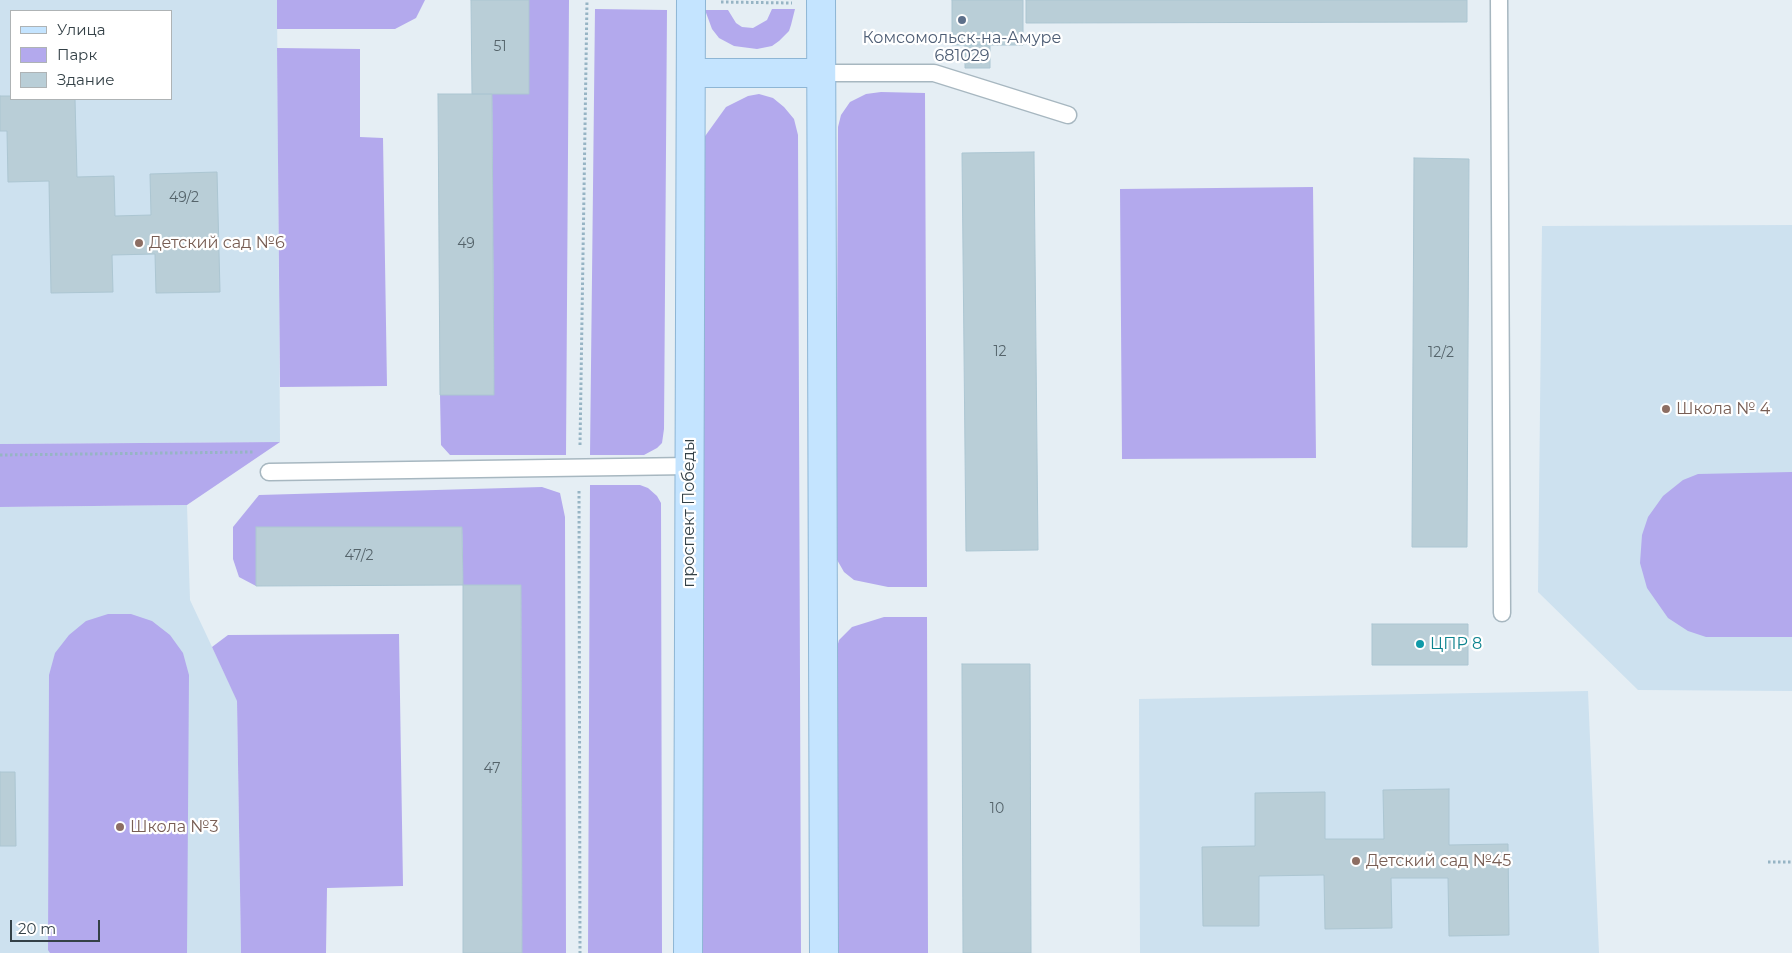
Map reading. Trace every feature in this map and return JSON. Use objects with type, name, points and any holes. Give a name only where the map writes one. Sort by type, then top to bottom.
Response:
[{"type":"main road","name":"проспект Победы","points":[[688,953],[691,73],[703,1]]},
{"type":"main road","points":[[808,2],[821,73],[824,953]]},
{"type":"main road","points":[[691,73],[821,73]]},
{"type":"lane","points":[[1499,0],[1502,613]]},
{"type":"lane","points":[[821,73],[934,73],[1068,115]]},
{"type":"lane","points":[[269,472],[690,466]]},
{"type":"path","points":[[703,1],[808,2]]},
{"type":"path","points":[[0,455],[259,452]]},
{"type":"path","points":[[1768,862],[1792,862]]},
{"type":"shaded area","name":"Детский сад №6","points":[[0,0],[277,0],[280,442],[0,444]]},
{"type":"shaded area","name":"Школа № 4","points":[[1792,225],[1792,691],[1638,690],[1538,592],[1542,226]]},
{"type":"shaded area","name":"Школа №3","points":[[187,505],[190,600],[237,700],[241,953],[0,953],[0,507]]},
{"type":"shaded area","points":[[1588,691],[1599,953],[1140,953],[1139,699]]},
{"type":"green space","points":[[277,0],[425,0],[416,18],[395,29],[277,29]]},
{"type":"green space","points":[[529,0],[569,0],[566,455],[450,455],[441,445],[440,395],[494,394],[492,94],[529,93]]},
{"type":"green space","points":[[595,9],[667,10],[664,429],[662,443],[644,455],[590,455]]},
{"type":"green space","points":[[772,9],[795,9],[789,31],[772,46],[757,49],[734,46],[719,38],[712,29],[705,10],[728,10],[736,23],[742,27],[753,28],[767,20]]},
{"type":"green space","points":[[277,48],[360,49],[360,137],[383,138],[387,386],[280,387]]},
{"type":"green space","points":[[881,92],[925,93],[927,587],[888,587],[854,580],[844,572],[836,558],[838,127],[841,115],[850,102],[866,94]]},
{"type":"green space","points":[[759,94],[773,98],[784,107],[794,119],[798,135],[801,953],[698,953],[703,139],[726,107],[748,96]]},
{"type":"green space","points":[[1313,187],[1316,458],[1122,459],[1120,189]]},
{"type":"green space","points":[[280,442],[187,505],[0,507],[0,444]]},
{"type":"green space","points":[[1792,472],[1792,637],[1706,637],[1688,631],[1668,618],[1647,588],[1640,563],[1642,535],[1648,517],[1663,496],[1683,480],[1698,474]]},
{"type":"green space","points":[[590,485],[640,485],[648,488],[657,496],[661,503],[662,953],[588,953]]},
{"type":"green space","points":[[542,487],[560,493],[565,517],[566,953],[522,953],[521,586],[463,585],[462,527],[257,527],[256,586],[239,577],[233,559],[233,527],[259,495]]},
{"type":"green space","points":[[108,614],[131,614],[152,621],[170,635],[183,653],[189,675],[187,953],[50,953],[48,950],[49,675],[55,653],[69,635],[86,621]]},
{"type":"green space","points":[[884,617],[927,617],[928,953],[838,953],[836,651],[839,640],[852,627]]},
{"type":"green space","points":[[399,634],[403,886],[327,888],[326,953],[241,953],[237,701],[212,647],[228,635]]},
{"type":"building","points":[[471,0],[529,0],[529,94],[472,94]]},
{"type":"building","points":[[952,0],[1023,0],[1023,45],[952,45]]},
{"type":"building","points":[[1026,0],[1467,0],[1467,22],[1026,23]]},
{"type":"building","points":[[965,45],[990,45],[990,68],[965,68]]},
{"type":"building","points":[[438,94],[492,94],[494,395],[440,395]]},
{"type":"building","points":[[0,96],[10,96],[10,100],[75,100],[77,177],[114,176],[115,216],[151,215],[150,174],[217,172],[220,292],[156,293],[155,254],[112,255],[113,292],[51,293],[49,181],[8,182],[7,131],[0,131]]},
{"type":"building","points":[[1034,152],[1038,550],[966,551],[962,153]]},
{"type":"building","points":[[1414,158],[1469,159],[1467,547],[1412,547]]},
{"type":"building","points":[[256,527],[462,527],[463,585],[256,586]]},
{"type":"building","points":[[463,585],[521,585],[522,953],[463,953]]},
{"type":"building","name":"ЦПР 8","points":[[1372,624],[1468,624],[1468,665],[1372,665]]},
{"type":"building","points":[[962,664],[1030,664],[1031,953],[963,953]]},
{"type":"building","points":[[0,772],[15,772],[16,846],[0,846]]},
{"type":"building","name":"Детский сад №45","points":[[1449,789],[1449,845],[1508,844],[1509,935],[1449,936],[1448,878],[1391,878],[1392,928],[1325,929],[1324,875],[1259,876],[1259,926],[1203,926],[1202,847],[1255,846],[1255,793],[1325,792],[1325,839],[1384,839],[1383,790]]},
{"type":"place","name":"Комсомольск-на-Амуре 681029","points":[[962,20]]},
{"type":"place","name":"Детский сад №6","points":[[139,243]]},
{"type":"place","name":"Школа № 4","points":[[1666,409]]},
{"type":"place","name":"ЦПР 8","points":[[1420,644]]},
{"type":"place","name":"Школа №3","points":[[120,827]]},
{"type":"place","name":"Детский сад №45","points":[[1356,861]]}]
